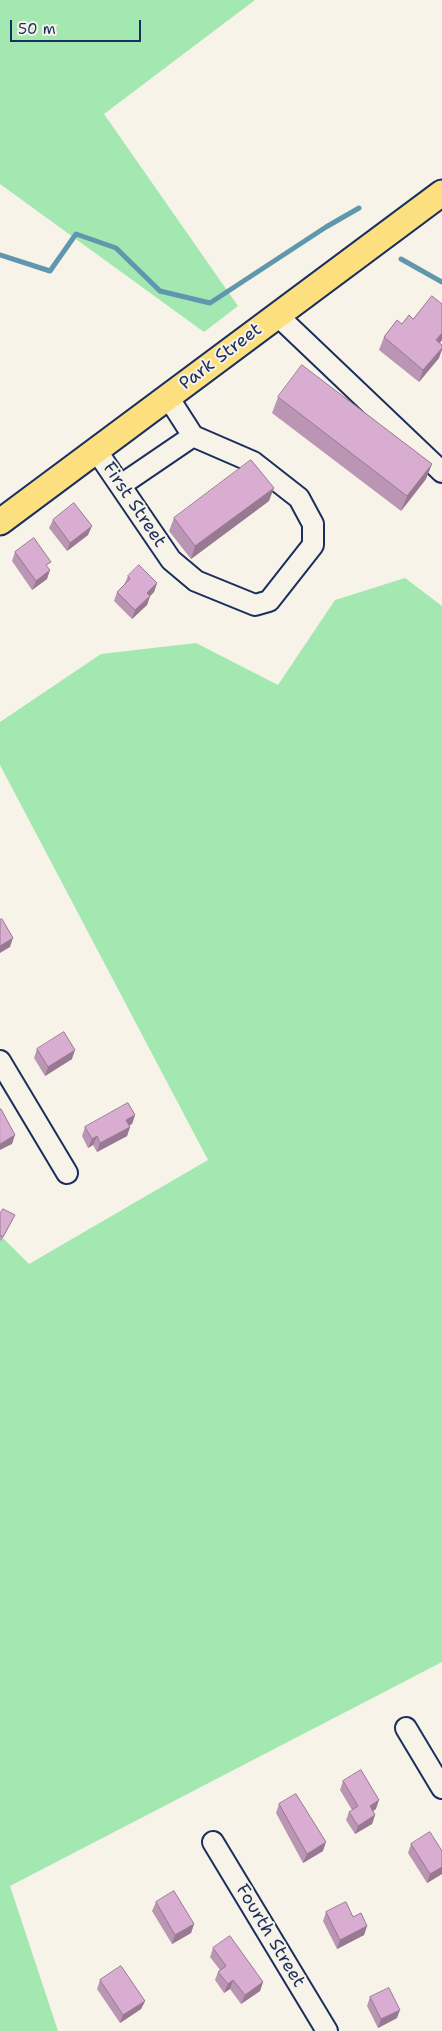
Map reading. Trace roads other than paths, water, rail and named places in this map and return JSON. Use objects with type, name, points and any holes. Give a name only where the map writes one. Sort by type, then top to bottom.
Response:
[{"type":"main road","name":"Park Street","points":[[0,522],[442,193]]},
{"type":"street","points":[[278,315],[442,472]]},
{"type":"street","points":[[121,485],[193,436],[168,396]]},
{"type":"street","name":"First Street","points":[[96,450],[171,560],[196,581],[255,605],[270,601],[312,545],[313,524],[299,498],[253,462],[193,436]]},
{"type":"street","points":[[0,1062],[66,1173]]},
{"type":"street","points":[[406,1728],[442,1788]]},
{"type":"street","name":"Fourth Street","points":[[213,1842],[327,2031]]},
{"type":"waterway","points":[[0,255],[50,271],[76,234],[116,248],[160,291],[210,303],[326,227],[359,208]]},
{"type":"waterway","points":[[401,259],[442,282]]}]
